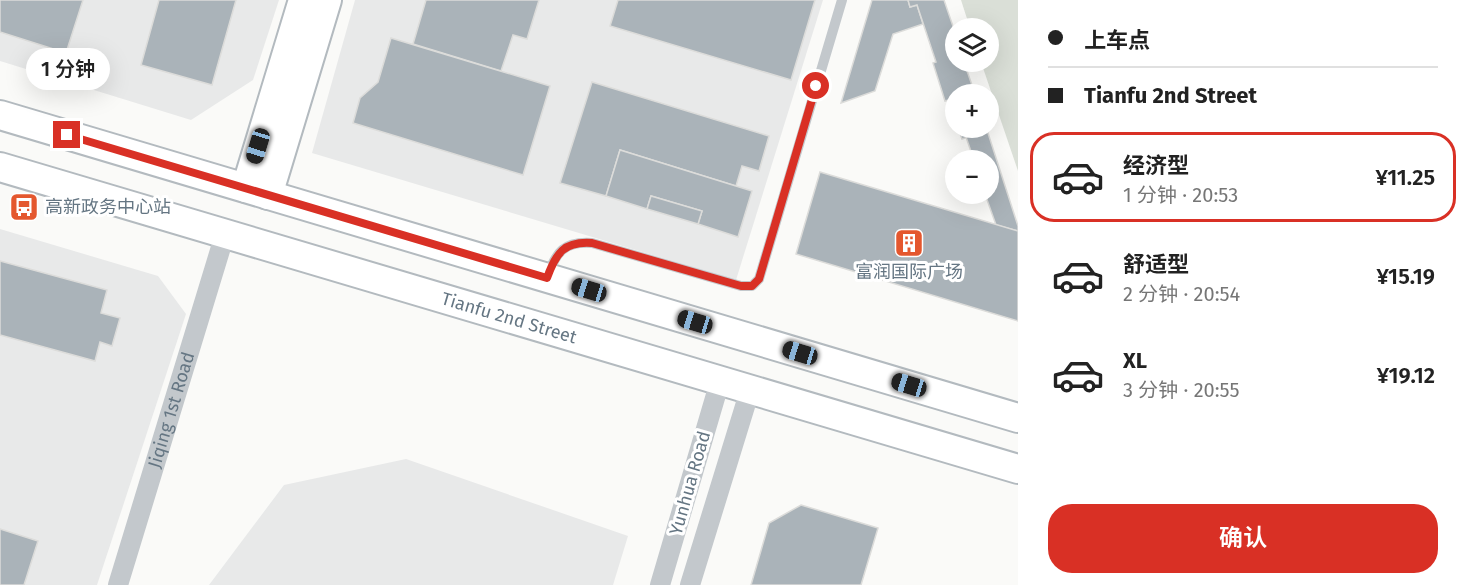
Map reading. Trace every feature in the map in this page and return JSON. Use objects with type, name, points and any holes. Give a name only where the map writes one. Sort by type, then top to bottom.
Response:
[{"type":"main road","points":[[257,191],[303,0]]},
{"type":"main road","points":[[257,191],[327,0]]},
{"type":"main road","points":[[0,115],[1018,418]]},
{"type":"main road","name":"Tianfu 2nd Street","points":[[0,167],[1018,470]]},
{"type":"street","name":"Jiqing 1st Road","points":[[118,585],[225,234]]},
{"type":"street","name":"Yunhua Road","points":[[660,585],[720,381]]},
{"type":"street","name":"Yunhua Road","points":[[690,585],[750,390]]},
{"type":"lane","points":[[547,278],[554,259],[564,249],[577,242],[592,243],[741,286],[752,286],[759,279],[842,0]]},
{"type":"shaded area","points":[[0,0],[279,0],[253,80],[191,120],[0,61]]},
{"type":"shaded area","points":[[355,0],[823,0],[736,280],[312,153]]},
{"type":"shaded area","points":[[961,0],[1018,0],[1018,171],[999,115],[999,84],[988,84],[984,72],[999,72],[999,18],[967,18]]},
{"type":"shaded area","points":[[0,229],[158,276],[186,314],[97,585],[0,585]]},
{"type":"shaded area","points":[[406,459],[628,536],[613,585],[209,585],[284,485]]},
{"type":"building","points":[[0,0],[83,0],[66,53],[0,32]]},
{"type":"building","points":[[159,0],[236,0],[212,85],[141,65]]},
{"type":"building","points":[[426,0],[539,0],[527,39],[513,35],[501,71],[413,44]]},
{"type":"building","points":[[618,0],[815,0],[791,80],[610,26]]},
{"type":"building","points":[[872,0],[908,0],[910,7],[917,5],[923,24],[893,34],[875,91],[841,103]]},
{"type":"building","points":[[908,0],[944,0],[950,18],[945,18],[945,72],[967,72],[972,84],[945,84],[945,101],[933,63],[936,62],[917,5],[910,7]]},
{"type":"building","points":[[391,38],[550,86],[523,175],[353,123],[360,98],[378,82]]},
{"type":"building","points":[[592,82],[769,136],[759,171],[742,166],[736,186],[620,150],[606,196],[560,183]]},
{"type":"building","points":[[966,138],[990,138],[993,150],[971,150]]},
{"type":"building","points":[[620,150],[752,191],[738,237],[698,224],[702,211],[651,196],[647,209],[606,196]]},
{"type":"building","points":[[999,167],[1018,231],[996,225],[989,204],[999,204]]},
{"type":"building","name":"富润国际广场","points":[[820,172],[1018,231],[1018,321],[796,254]]},
{"type":"building","points":[[651,196],[702,211],[698,224],[647,209]]},
{"type":"building","points":[[0,261],[107,290],[101,313],[120,318],[112,346],[100,342],[95,361],[0,335]]},
{"type":"building","points":[[801,505],[878,528],[861,585],[751,585],[769,523]]},
{"type":"building","points":[[0,529],[38,541],[24,585],[0,585]]},
{"type":"place","name":"高新政务中心站","points":[[24,207]]},
{"type":"place","name":"富润国际广场","points":[[909,243]]},
{"type":"route","points":[[67,135],[547,278],[554,259],[564,249],[577,242],[592,243],[741,286],[752,286],[759,279],[816,86]]}]
